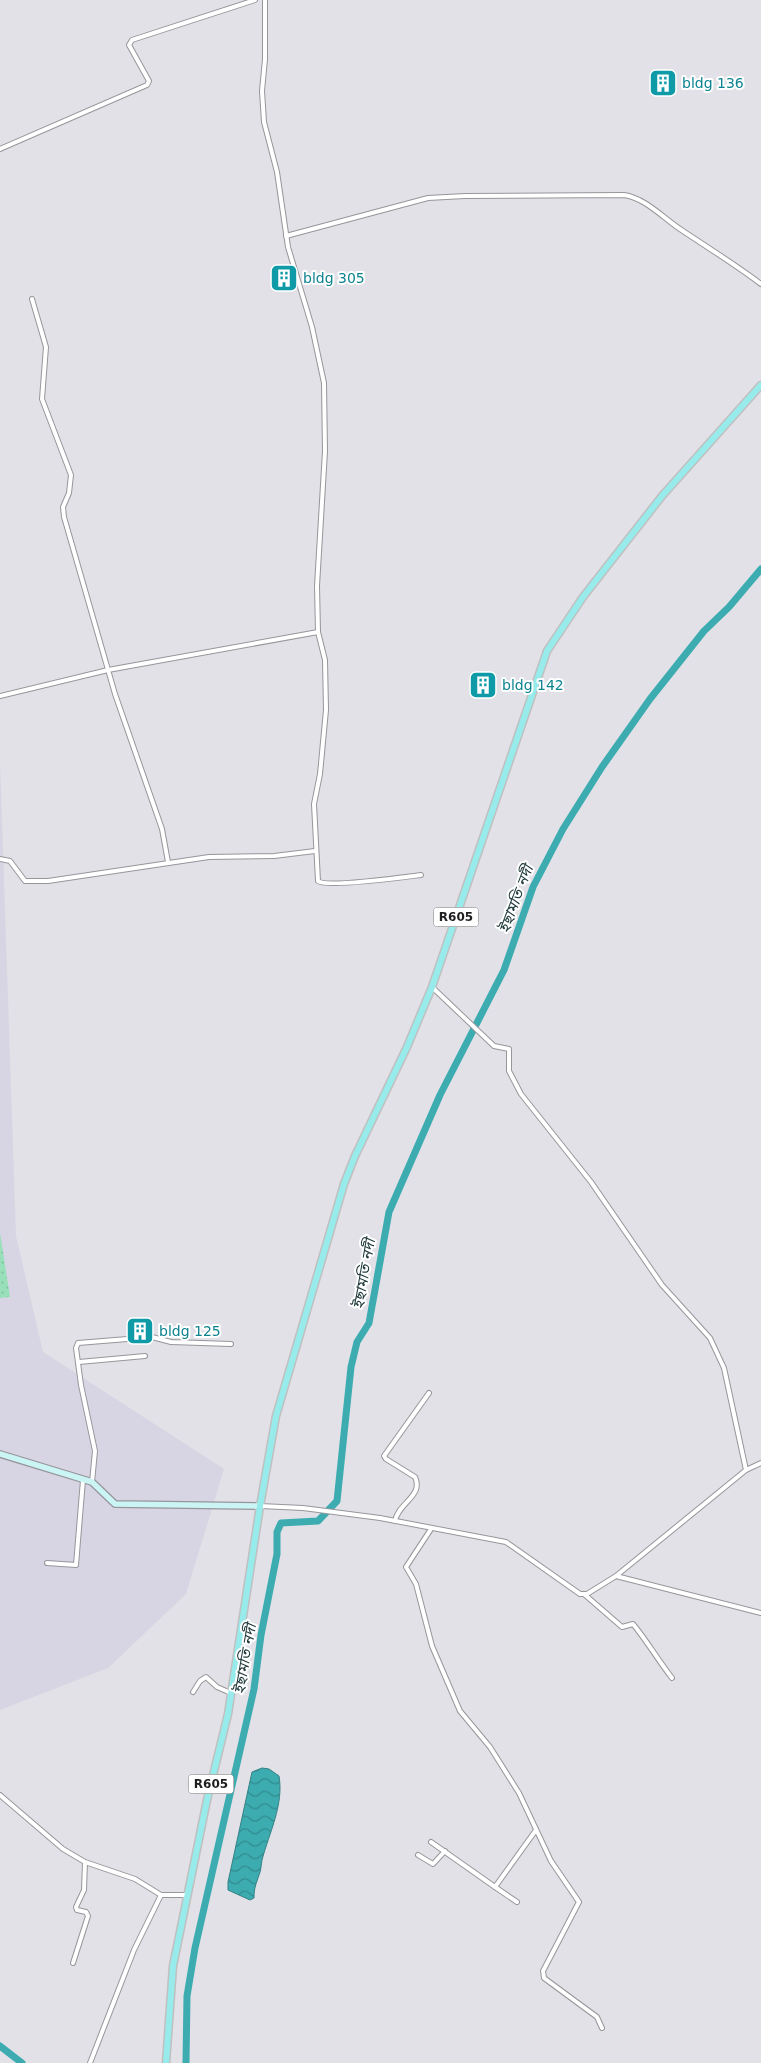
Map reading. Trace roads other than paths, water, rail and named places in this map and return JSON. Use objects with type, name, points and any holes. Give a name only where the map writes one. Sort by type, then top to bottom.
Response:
[{"type":"main road","name":"R605","points":[[166,2063],[173,1966],[207,1800],[221,1747],[276,1416],[344,1184],[407,1047],[432,987],[544,656],[551,642],[662,496],[761,385]]},
{"type":"street","points":[[0,149],[147,85],[149,81],[129,44],[132,40],[255,0]]},
{"type":"street","points":[[265,0],[265,59],[262,91],[264,122],[277,172],[286,236],[297,281],[315,336],[324,383],[325,451],[317,586],[318,632],[325,660],[326,710],[320,774],[314,804],[315,851],[320,884],[421,876]]},
{"type":"street","points":[[286,236],[428,198],[624,195],[636,198],[683,231],[728,259],[761,284]]},
{"type":"street","points":[[32,299],[46,348],[42,399],[71,475],[69,493],[63,507],[64,517],[108,670],[162,829],[168,862]]},
{"type":"street","points":[[0,696],[108,670],[318,632]]},
{"type":"street","points":[[0,859],[10,861],[20,878],[29,882],[59,880],[168,862],[315,851]]},
{"type":"street","points":[[432,987],[494,1046],[509,1049],[509,1071],[522,1094],[590,1182],[662,1285],[710,1338],[724,1368],[746,1470]]},
{"type":"street","points":[[92,1482],[96,1456],[81,1385],[76,1345],[80,1342],[152,1336],[171,1342],[231,1344]]},
{"type":"street","points":[[79,1362],[145,1356]]},
{"type":"street","points":[[395,1521],[401,1508],[416,1492],[417,1482],[415,1476],[384,1456],[429,1393]]},
{"type":"street","points":[[0,1454],[92,1482],[114,1504],[303,1508],[380,1518],[512,1545],[576,1592],[584,1594],[622,1627],[633,1624],[653,1649],[672,1678]]},
{"type":"street","points":[[584,1594],[616,1576],[746,1470],[761,1463]]},
{"type":"street","points":[[47,1563],[73,1567],[77,1564],[83,1480]]},
{"type":"street","points":[[431,1529],[406,1567],[416,1584],[432,1646],[460,1711],[490,1747],[519,1793],[551,1861],[579,1902],[543,1971],[544,1978],[597,2017],[602,2028]]},
{"type":"street","points":[[616,1576],[761,1613]]},
{"type":"street","points":[[194,1692],[200,1681],[206,1677],[217,1687],[231,1693]]},
{"type":"street","points":[[0,1795],[63,1849],[85,1862],[135,1879],[161,1895],[187,1895]]},
{"type":"street","points":[[495,1887],[536,1830]]},
{"type":"street","points":[[431,1842],[517,1902]]},
{"type":"street","points":[[418,1855],[433,1864],[445,1852]]},
{"type":"street","points":[[73,1963],[88,1916],[86,1912],[77,1910],[76,1907],[84,1890],[85,1862]]},
{"type":"street","points":[[90,2063],[134,1950],[161,1895]]},
{"type":"water","points":[[262,1768],[269,1769],[279,1776],[279,1798],[275,1819],[255,1886],[254,1898],[250,1900],[228,1890],[228,1882],[252,1772]]},
{"type":"waterway","name":"ইছামতি নদী","points":[[186,2063],[187,1996],[195,1948],[254,1689],[261,1635],[277,1554],[277,1532],[281,1523],[318,1521],[337,1501],[351,1367],[357,1342],[369,1323],[389,1212],[440,1095],[504,970],[533,887],[563,829],[602,767],[650,699],[704,631],[729,607],[761,569]]},
{"type":"waterway","name":"ইছামতি নদী","points":[[0,2046],[22,2063]]},
{"type":"place","name":"bldg 136","points":[[663,83]]},
{"type":"place","name":"bldg 305","points":[[284,278]]},
{"type":"place","name":"bldg 142","points":[[483,685]]},
{"type":"place","name":"bldg 125","points":[[140,1331]]}]
